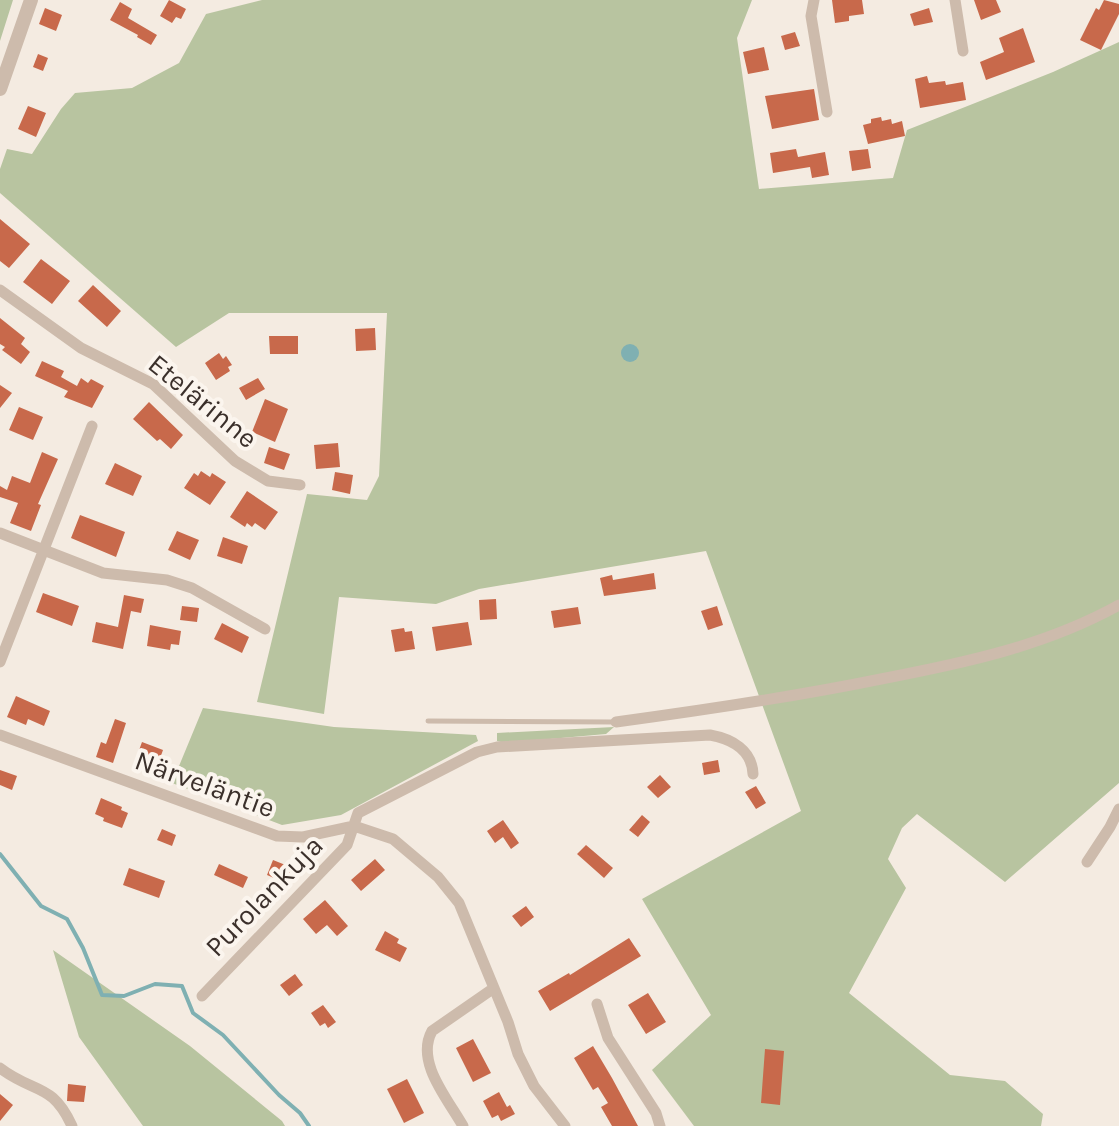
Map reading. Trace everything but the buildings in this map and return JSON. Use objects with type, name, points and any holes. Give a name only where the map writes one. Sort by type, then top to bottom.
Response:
[{"type":"street","points":[[0,89],[31,0]]},
{"type":"street","points":[[814,0],[811,16],[827,112]]},
{"type":"street","points":[[955,0],[963,51]]},
{"type":"street","name":"Etelärinne","points":[[0,290],[81,348],[153,384],[235,461],[268,481],[300,485]]},
{"type":"street","points":[[0,662],[92,426]]},
{"type":"street","points":[[0,533],[103,573],[167,580],[192,588],[265,629]]},
{"type":"street","points":[[616,722],[756,703],[925,671],[1010,651],[1070,629],[1119,605]]},
{"type":"street","name":"Närveläntie","points":[[0,735],[277,836],[303,837],[354,826]]},
{"type":"street","name":"Purolankuja","points":[[202,996],[347,845],[358,813],[477,752],[497,747],[710,735],[728,738],[745,750],[753,764],[753,774]]},
{"type":"street","points":[[1087,862],[1119,809]]},
{"type":"street","points":[[354,826],[393,839],[438,877],[459,903],[518,1054],[534,1086],[565,1126]]},
{"type":"street","points":[[463,1126],[429,1065],[425,1051],[427,1040],[432,1031],[494,988]]},
{"type":"street","points":[[597,1004],[608,1038],[656,1113],[660,1126]]},
{"type":"street","points":[[0,1068],[18,1081],[47,1091],[59,1100],[72,1126]]},
{"type":"lane","points":[[428,721],[616,722]]},
{"type":"green space","points":[[0,0],[13,0],[0,41]]},
{"type":"green space","points":[[262,0],[752,0],[737,38],[759,189],[893,178],[907,130],[1053,72],[1119,42],[1119,783],[1005,882],[917,814],[902,828],[888,859],[906,888],[849,993],[950,1075],[1005,1081],[1043,1114],[1041,1126],[694,1126],[652,1070],[711,1015],[642,899],[801,811],[706,551],[479,589],[436,604],[339,597],[324,714],[257,702],[307,494],[367,500],[379,476],[387,313],[229,313],[176,347],[0,193],[0,169],[7,149],[32,154],[75,93],[132,88],[179,63],[206,14]]},
{"type":"green space","points":[[203,708],[334,727],[476,735],[478,741],[341,815],[282,825],[172,783]]},
{"type":"green space","points":[[614,727],[606,734],[505,743],[497,741],[497,733]]},
{"type":"green space","points":[[53,950],[190,1046],[285,1126],[143,1126],[79,1037]]},
{"type":"water","points":[[626,344],[634,344],[639,353],[637,360],[626,362],[621,357],[621,349]]},
{"type":"waterway","points":[[0,854],[41,906],[67,919],[83,948],[102,995],[124,996],[155,984],[182,986],[193,1013],[223,1035],[309,1126]]}]
